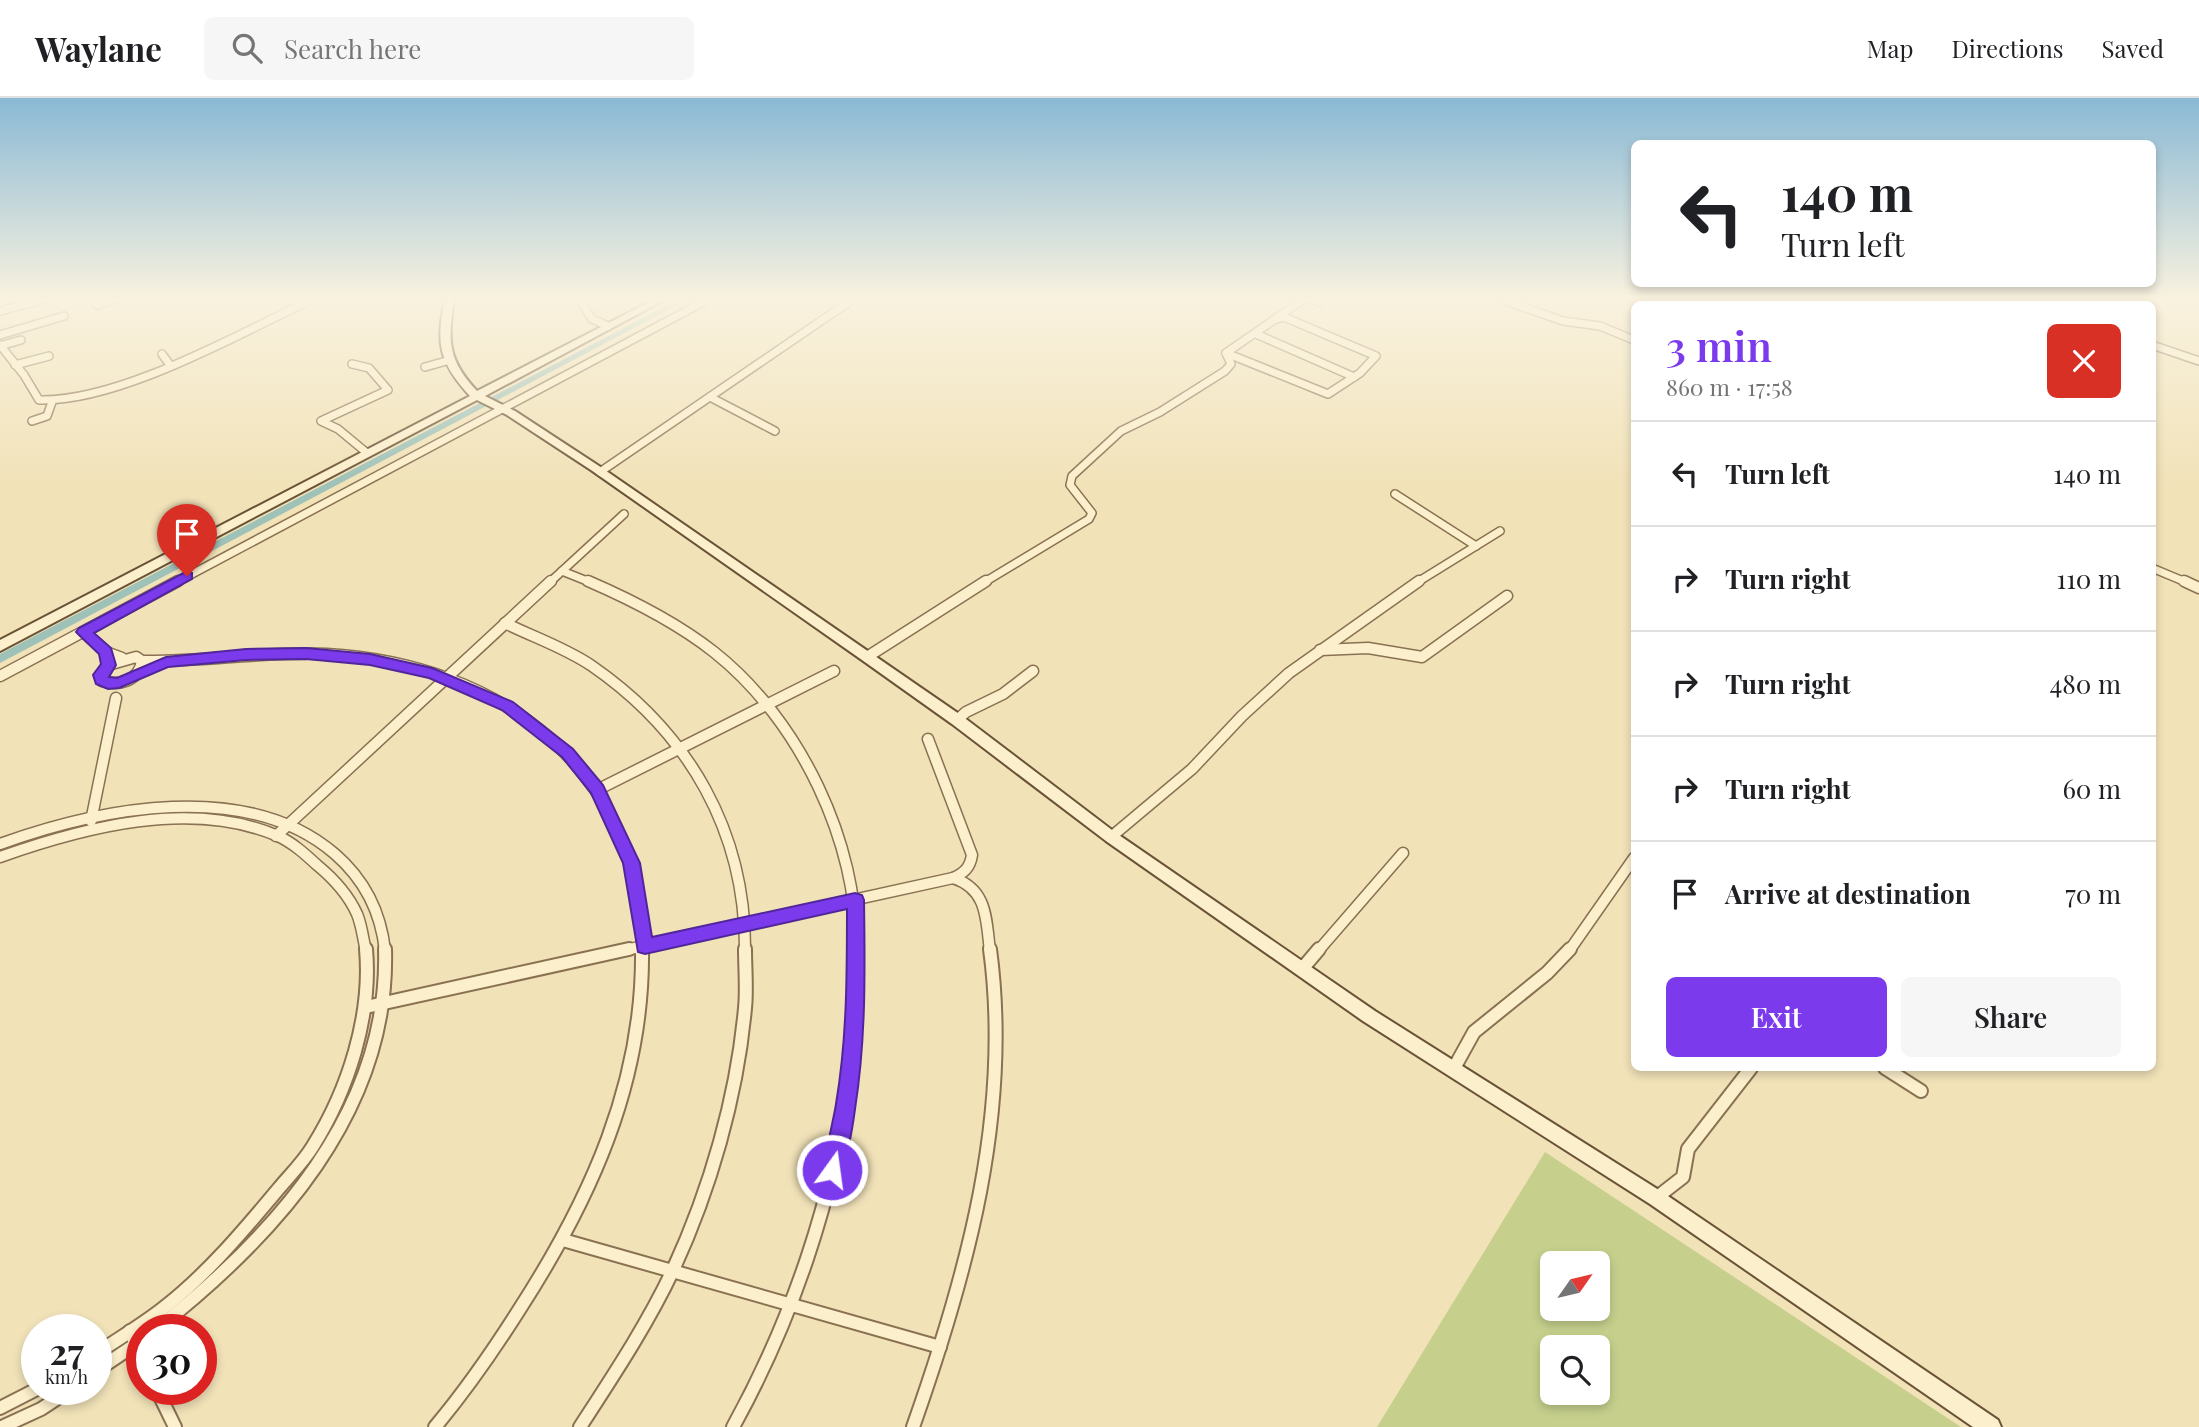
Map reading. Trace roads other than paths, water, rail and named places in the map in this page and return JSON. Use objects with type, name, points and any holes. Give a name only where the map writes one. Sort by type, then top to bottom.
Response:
[{"type":"street","points":[[10,361],[24,375],[35,396],[43,401],[52,401],[82,398],[179,361]]},
{"type":"street","points":[[15,365],[30,361]]},
{"type":"street","points":[[167,361],[170,365]]},
{"type":"street","points":[[425,367],[446,361]]},
{"type":"street","points":[[451,361],[460,378],[479,397],[600,472],[867,657],[957,720],[1111,837],[1301,969],[1453,1070],[1656,1198],[1991,1427]]},
{"type":"street","points":[[0,646],[544,361]]},
{"type":"street","points":[[0,676],[590,361]]},
{"type":"street","points":[[600,472],[763,361]]},
{"type":"street","points":[[867,657],[945,606],[1089,519],[1092,513],[1070,485],[1072,476],[1121,431],[1160,412],[1225,371],[1231,364],[1230,361]]},
{"type":"street","points":[[1246,361],[1328,394],[1369,366],[1372,361]]},
{"type":"street","points":[[1318,361],[1354,377]]},
{"type":"street","points":[[352,364],[365,365],[388,390],[321,421],[338,429],[367,453]]},
{"type":"street","points":[[710,397],[775,431]]},
{"type":"street","points":[[32,421],[47,416],[52,401]]},
{"type":"street","points":[[1395,494],[1476,546]]},
{"type":"street","points":[[276,836],[624,513]]},
{"type":"street","points":[[1111,837],[1192,769],[1242,716],[1320,650],[1415,584],[1500,531]]},
{"type":"street","points":[[2156,570],[2199,588]]},
{"type":"street","points":[[562,571],[653,610],[694,636],[732,666],[758,693],[793,740],[816,784],[847,866],[855,900],[857,1013],[852,1070],[839,1144],[793,1296],[759,1382],[733,1427]]},
{"type":"street","points":[[1320,650],[1357,648],[1422,657],[1507,596]]},
{"type":"street","points":[[506,623],[598,667],[649,711],[682,747],[718,810],[734,857],[747,923],[748,975],[743,1032],[734,1091],[720,1142],[691,1227],[671,1273],[622,1362],[580,1427]]},
{"type":"street","points":[[84,632],[106,652],[122,659]]},
{"type":"street","points":[[106,652],[108,665]]},
{"type":"street","points":[[166,662],[112,684],[104,682],[100,677],[108,665],[136,657],[142,661],[166,662],[246,654],[319,654],[370,660],[447,679],[507,706],[538,727],[567,753],[597,790],[631,863],[645,946],[642,999],[633,1058],[611,1128],[563,1240],[484,1365],[435,1427]]},
{"type":"street","points":[[139,672],[142,661]]},
{"type":"street","points":[[597,790],[834,671]]},
{"type":"street","points":[[957,720],[966,712],[1003,694],[1033,671]]},
{"type":"street","points":[[91,824],[116,698],[127,680]]},
{"type":"street","points":[[112,684],[116,698]]},
{"type":"street","points":[[366,1007],[953,878],[966,872],[971,865],[970,842],[928,739]]},
{"type":"street","points":[[0,857],[91,824],[171,806],[216,808],[289,824],[310,836],[349,866],[375,905],[386,974],[383,1003],[362,1082],[330,1145],[281,1213],[226,1272],[175,1314]]},
{"type":"street","points":[[0,844],[56,826],[178,820],[228,824],[276,836],[328,868],[354,905],[368,951],[366,1007],[348,1074],[315,1144],[250,1226],[159,1314]]},
{"type":"street","points":[[1301,969],[1403,853]]},
{"type":"street","points":[[1453,1070],[1462,1048],[1474,1031],[1568,952],[1631,862]]},
{"type":"street","points":[[913,1427],[966,1258],[983,1180],[992,1117],[997,1041],[984,905],[978,890],[969,882],[953,878]]},
{"type":"street","points":[[1656,1198],[1683,1177],[1688,1149],[1749,1071]]},
{"type":"street","points":[[1890,1071],[1921,1091]]},
{"type":"street","points":[[563,1240],[940,1347]]},
{"type":"street","points":[[112,1358],[126,1346]]},
{"type":"street","points":[[0,1408],[21,1398]]},
{"type":"street","points":[[2,1427],[47,1405]]},
{"type":"street","points":[[164,1405],[175,1427]]},
{"type":"waterway","points":[[0,659],[567,361]]}]
